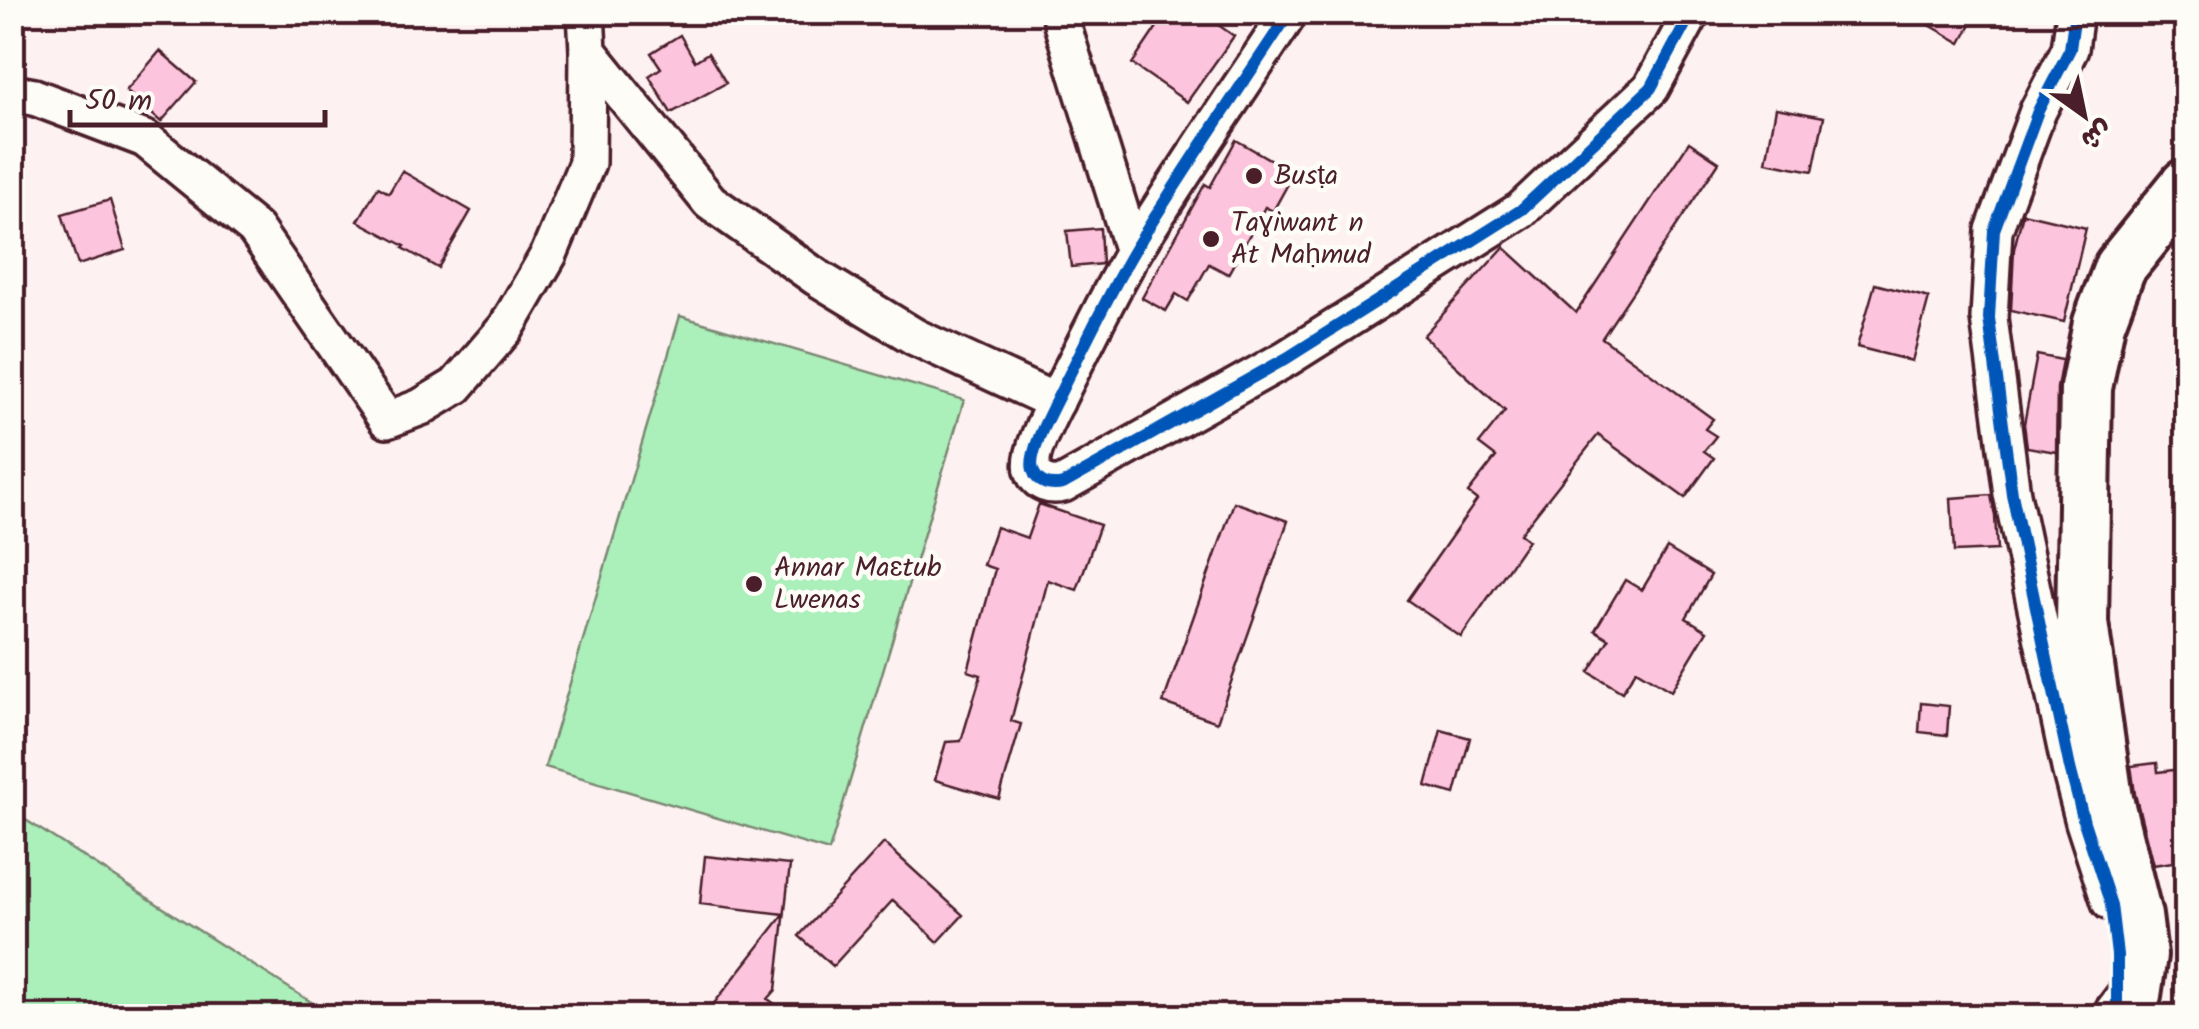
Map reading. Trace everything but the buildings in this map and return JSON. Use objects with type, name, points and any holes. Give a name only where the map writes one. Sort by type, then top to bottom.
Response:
[{"type":"street","points":[[12,93],[34,97],[145,138],[255,229],[387,420],[456,386],[506,328],[549,254],[588,163],[586,12]]},
{"type":"street","points":[[1061,12],[1133,252]]},
{"type":"street","points":[[1290,12],[1133,252],[1034,452],[1032,468],[1039,481],[1052,486],[1064,484],[1287,358],[1522,210],[1651,88],[1692,12]]},
{"type":"street","points":[[2075,12],[2070,49],[2038,111],[1994,230],[1989,318],[2016,512],[2070,768],[2111,904],[2118,1016]]},
{"type":"street","points":[[588,51],[710,202],[816,276],[915,337],[1056,402]]},
{"type":"street","points":[[2118,1016],[2135,995],[2140,955],[2136,916],[2107,799],[2082,623],[2086,388],[2099,323],[2120,268],[2186,184]]},
{"type":"green space","name":"Annar Maɛtub Lwenas","points":[[680,316],[964,400],[829,851],[545,767]]},
{"type":"green space","points":[[13,812],[333,1016],[13,1016]]},
{"type":"cycle path","points":[[1290,12],[1116,282],[1038,440],[1032,462],[1041,481],[1063,484],[1287,358],[1521,210],[1651,88],[1692,12]]},
{"type":"cycle path","points":[[2075,12],[2070,49],[2038,111],[1994,230],[1989,318],[2012,494],[2070,768],[2111,905],[2117,955],[2117,1016]]},
{"type":"place","name":"Busṭa","points":[[1254,176]]},
{"type":"place","name":"Taɣiwant n At Maḥmud","points":[[1211,239]]},
{"type":"place","name":"Annar Maɛtub Lwenas","points":[[754,584]]}]
